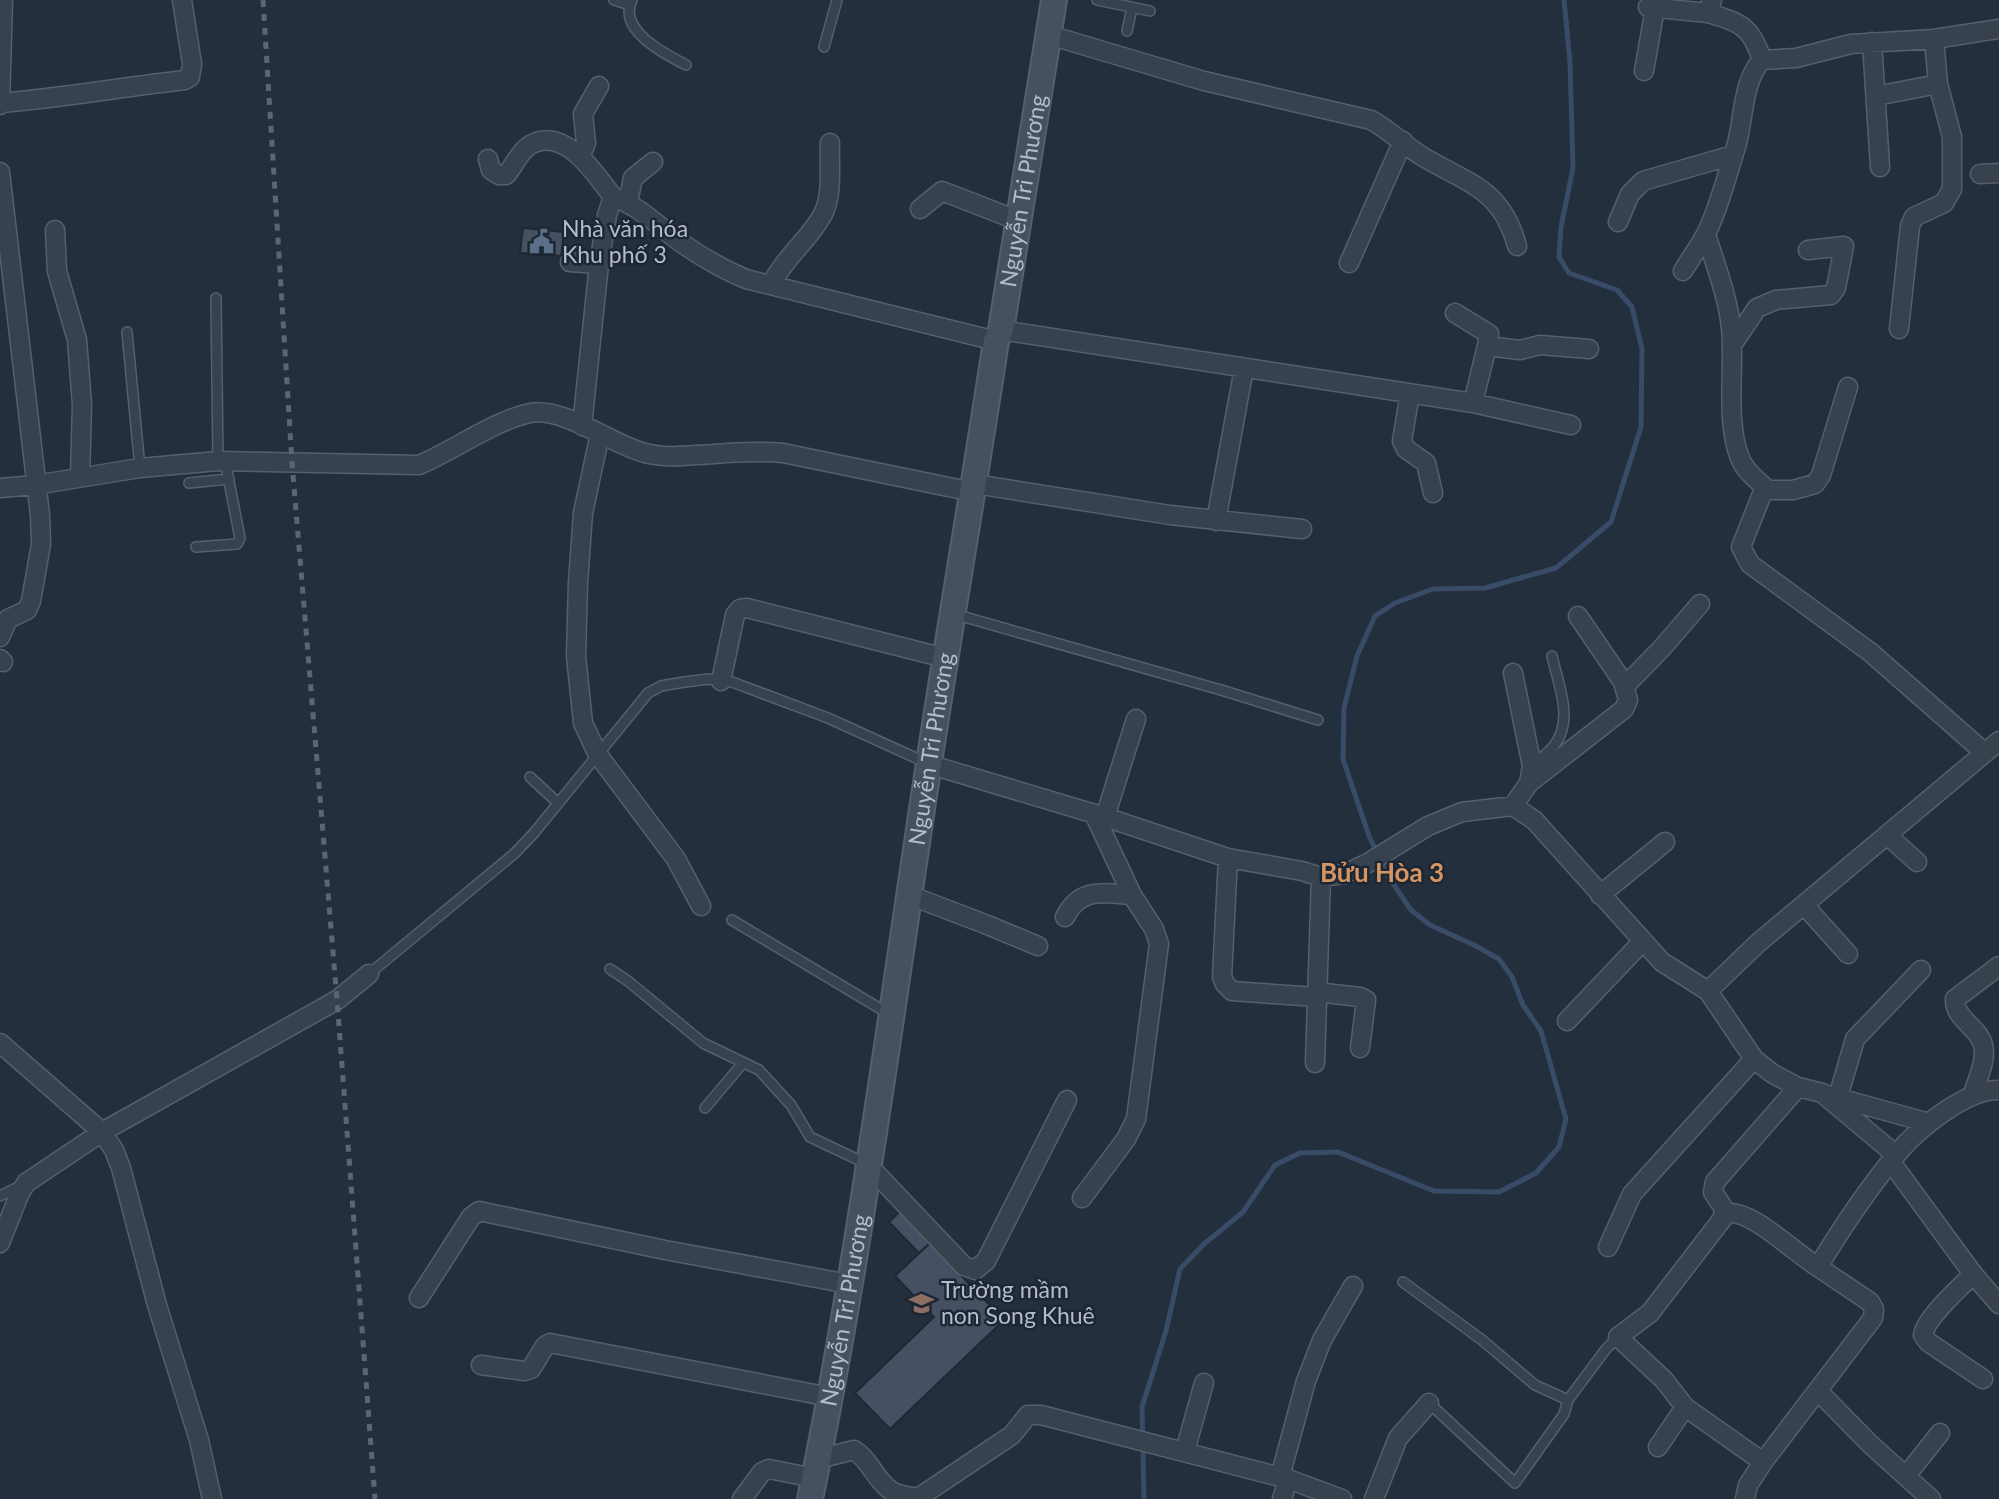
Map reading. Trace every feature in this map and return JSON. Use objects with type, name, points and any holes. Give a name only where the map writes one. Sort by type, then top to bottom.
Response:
[{"type":"main road","name":"Nguyễn Tri Phương","points":[[814,1479],[849,1283],[945,658],[1054,0]]},
{"type":"street","points":[[4,0],[0,104],[185,80],[190,76],[192,64],[181,0]]},
{"type":"street","points":[[1644,71],[1652,8],[1710,7],[1747,29],[1755,40],[1762,60]]},
{"type":"street","points":[[1683,271],[1706,234],[1733,155],[1751,78],[1755,66],[1762,60],[1796,58],[1851,44],[1934,39],[1999,29]]},
{"type":"street","points":[[1049,35],[1205,81],[1371,120],[1423,157],[1493,199],[1511,224],[1517,246]]},
{"type":"street","points":[[1899,329],[1910,226],[1914,217],[1944,203],[1952,189],[1952,137],[1938,84],[1934,39]]},
{"type":"street","points":[[1872,42],[1880,167]]},
{"type":"street","points":[[1877,96],[1938,84]]},
{"type":"street","points":[[580,157],[586,143],[583,114],[599,86]]},
{"type":"street","points":[[488,159],[491,170],[499,175],[506,175],[519,155],[531,144],[549,141],[563,145],[580,157],[621,200],[684,245],[730,272],[771,285],[998,336],[1410,393],[1472,403],[1571,425]]},
{"type":"street","points":[[1349,263],[1403,142]]},
{"type":"street","points":[[771,285],[777,273],[824,213],[830,143]]},
{"type":"street","points":[[1618,222],[1630,194],[1643,181],[1733,155]]},
{"type":"street","points":[[582,426],[599,264],[607,215],[621,200],[633,178],[653,162]]},
{"type":"street","points":[[0,172],[40,515],[41,544],[27,610],[8,620],[0,636]]},
{"type":"street","points":[[1979,174],[1999,173]]},
{"type":"street","points":[[920,209],[942,191],[1019,220]]},
{"type":"street","points":[[55,230],[57,271],[77,340],[82,405],[80,477]]},
{"type":"street","points":[[1706,234],[1728,312],[1732,345],[1733,421],[1740,460],[1768,490]]},
{"type":"street","points":[[1732,345],[1757,308],[1776,300],[1831,295],[1836,288],[1844,246],[1808,250]]},
{"type":"street","points":[[570,262],[599,264]]},
{"type":"street","points":[[1455,313],[1489,334],[1472,403]]},
{"type":"street","points":[[1487,346],[1520,350],[1540,345],[1589,349]]},
{"type":"street","points":[[1216,521],[1244,368]]},
{"type":"street","points":[[1848,387],[1821,475],[1815,484],[1793,490],[1768,490],[1762,494],[1741,547],[1750,564],[1870,652],[1985,753]]},
{"type":"street","points":[[1410,393],[1402,441],[1406,449],[1422,459],[1428,467],[1433,493]]},
{"type":"street","points":[[0,488],[140,468],[419,465],[493,428],[532,413],[557,414],[619,445],[664,457],[758,451],[783,453],[974,488],[1216,521],[1302,529]]},
{"type":"street","points":[[600,434],[583,513],[576,656],[583,723],[598,755],[676,859],[701,906]]},
{"type":"street","points":[[1625,685],[1700,604]]},
{"type":"street","points":[[722,681],[735,615],[740,609],[747,608],[945,658]]},
{"type":"street","points":[[1513,806],[1531,774],[1624,709],[1628,700],[1625,685],[1578,617]]},
{"type":"street","points":[[1513,673],[1531,774]]},
{"type":"street","points":[[1082,1198],[1126,1139],[1136,1119],[1158,944],[1154,929],[1132,895],[1100,816],[1136,719]]},
{"type":"street","points":[[1708,991],[1758,943],[1999,741]]},
{"type":"street","points":[[929,764],[1228,858],[1321,877],[1344,874],[1368,863],[1428,826],[1462,811],[1513,806],[1534,820],[1662,962],[1708,991],[1754,1059],[1773,1074],[1798,1087],[1929,1123]]},
{"type":"street","points":[[1887,835],[1917,862]]},
{"type":"street","points":[[1600,895],[1665,842]]},
{"type":"street","points":[[1228,858],[1222,977],[1225,984],[1232,991],[1360,997],[1366,1000],[1360,1048]]},
{"type":"street","points":[[1315,1063],[1321,877]]},
{"type":"street","points":[[1065,917],[1072,904],[1081,897],[1100,894],[1132,895]]},
{"type":"street","points":[[909,895],[1038,946]]},
{"type":"street","points":[[1804,905],[1848,954]]},
{"type":"street","points":[[1567,1021],[1643,941]]},
{"type":"street","points":[[1973,1094],[1982,1062],[1983,1045],[1979,1036],[1962,1017],[1955,1002],[1957,996],[1999,966]]},
{"type":"street","points":[[1830,1095],[1855,1039],[1921,970]]},
{"type":"street","points":[[0,1242],[26,1183],[102,1132],[337,1000],[369,975]]},
{"type":"street","points":[[0,1042],[102,1132],[114,1150],[157,1305],[199,1440],[212,1499]]},
{"type":"street","points":[[1608,1247],[1632,1194],[1754,1059]]},
{"type":"street","points":[[1763,1462],[1685,1407],[1664,1380],[1618,1337],[1650,1313],[1724,1213],[1713,1192],[1715,1182],[1798,1087]]},
{"type":"street","points":[[1818,1267],[1840,1231],[1893,1158],[1929,1123],[1973,1094],[1999,1090]]},
{"type":"street","points":[[1830,1095],[1893,1158],[1973,1274],[1999,1304]]},
{"type":"street","points":[[868,1165],[964,1266],[975,1269],[986,1261],[1067,1100]]},
{"type":"street","points":[[419,1298],[471,1217],[479,1211],[665,1250],[849,1283]]},
{"type":"street","points":[[1724,1213],[1737,1212],[1748,1216],[1797,1254],[1870,1302],[1874,1309],[1873,1318],[1763,1462],[1748,1485],[1745,1499]]},
{"type":"street","points":[[1973,1274],[1924,1328],[1923,1335],[1928,1342],[1983,1379]]},
{"type":"street","points":[[1282,1499],[1284,1478],[1306,1381],[1322,1340],[1353,1286]]},
{"type":"street","points":[[481,1365],[524,1371],[531,1369],[545,1346],[550,1343],[830,1397]]},
{"type":"street","points":[[1185,1451],[1204,1383]]},
{"type":"street","points":[[1818,1391],[1931,1499]]},
{"type":"street","points":[[1374,1499],[1398,1438],[1429,1403]]},
{"type":"street","points":[[1658,1447],[1685,1407]]},
{"type":"street","points":[[742,1499],[762,1472],[769,1469],[814,1479],[854,1450],[890,1490],[918,1499],[1012,1436],[1028,1415],[1041,1415],[1284,1478],[1342,1499]]},
{"type":"street","points":[[1906,1476],[1940,1433]]},
{"type":"lane","points":[[614,0],[631,2],[630,16],[636,30],[663,53],[686,65]]},
{"type":"lane","points":[[824,47],[837,0]]},
{"type":"lane","points":[[1097,0],[1150,11]]},
{"type":"lane","points":[[1127,31],[1132,8]]},
{"type":"lane","points":[[196,547],[229,546],[237,544],[240,538],[224,467],[216,298]]},
{"type":"lane","points":[[127,332],[140,468]]},
{"type":"lane","points":[[189,483],[224,467]]},
{"type":"lane","points":[[953,613],[1318,720]]},
{"type":"lane","points":[[1531,774],[1554,746],[1563,730],[1565,714],[1552,656]]},
{"type":"lane","points":[[369,975],[514,854],[648,693],[662,686],[709,679],[752,688],[929,764]]},
{"type":"lane","points":[[530,777],[558,803]]},
{"type":"lane","points":[[733,920],[891,1015]]},
{"type":"lane","points":[[610,969],[703,1044],[759,1070],[791,1105],[810,1137],[868,1165]]},
{"type":"lane","points":[[705,1108],[743,1062]]},
{"type":"lane","points":[[0,1196],[26,1183]]},
{"type":"lane","points":[[1403,1282],[1482,1340],[1535,1385],[1568,1400]]},
{"type":"lane","points":[[1429,1403],[1515,1483],[1564,1414],[1568,1400],[1618,1337]]},
{"type":"building","points":[[523,228],[564,232],[561,256],[520,253]]},
{"type":"building","points":[[901,1210],[930,1243],[919,1253],[889,1222]]},
{"type":"building","points":[[930,1243],[1004,1320],[890,1429],[855,1393],[934,1317],[895,1276]]},
{"type":"waterway","points":[[1144,1499],[1142,1407],[1166,1331],[1180,1269],[1204,1244],[1243,1212],[1275,1165],[1300,1153],[1338,1152],[1434,1191],[1499,1192],[1536,1173],[1559,1147],[1566,1119],[1541,1031],[1523,1005],[1512,977],[1499,959],[1430,925],[1411,910],[1388,876],[1369,836],[1343,759],[1344,708],[1357,656],[1375,616],[1395,603],[1433,589],[1485,588],[1556,568],[1611,522],[1641,427],[1642,349],[1632,307],[1617,290],[1569,273],[1559,257],[1561,227],[1573,168],[1570,62],[1564,0]]},
{"type":"railway","points":[[263,0],[292,463],[375,1499]]},
{"type":"place","name":"Nhà văn hóa Khu phố 3","points":[[542,242]]},
{"type":"place","name":"Trường mầm non Song Khuê","points":[[921,1303]]},
{"type":"district","name":"Bửu Hòa 3","points":[[1382,873]]}]
